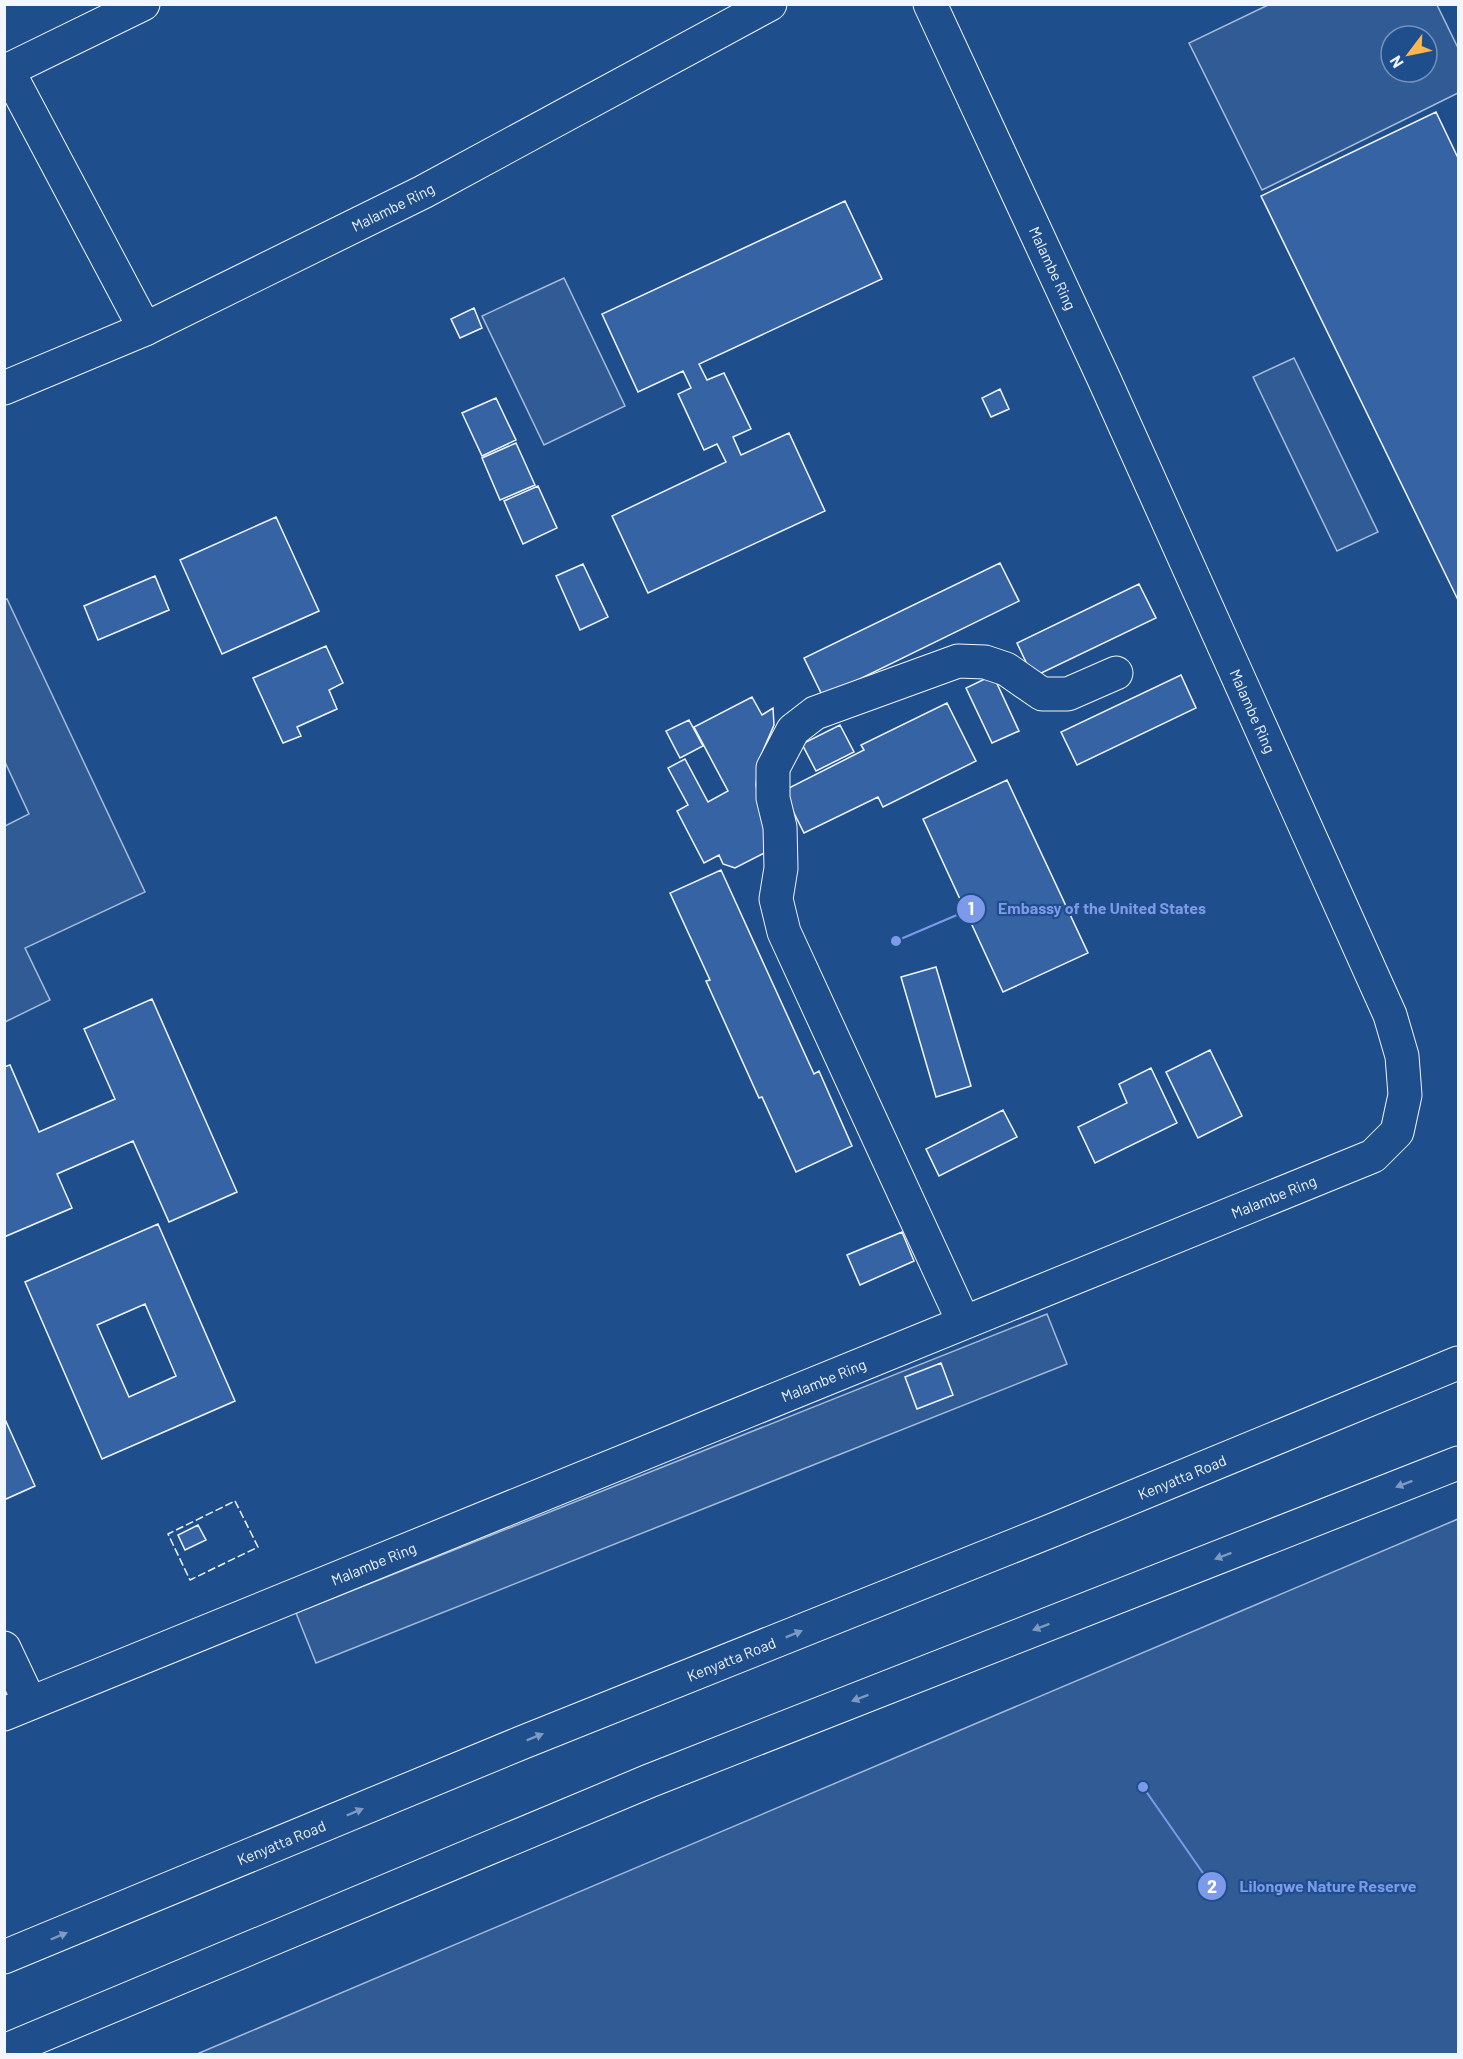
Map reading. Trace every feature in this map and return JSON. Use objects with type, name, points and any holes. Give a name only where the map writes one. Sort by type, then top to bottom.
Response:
[{"type":"street","name":"Malambe Ring","points":[[4,388],[145,329],[423,192],[770,4]]},
{"type":"street","name":"Malambe Ring","points":[[17,1709],[963,1321],[1373,1156],[1397,1131],[1405,1095],[1402,1056],[1390,1015],[1109,390],[930,4]]},
{"type":"street","points":[[140,5],[7,71],[145,329]]},
{"type":"street","points":[[963,1321],[784,932],[776,899],[781,868],[780,827],[773,798],[773,768],[793,730],[814,714],[958,662],[985,662],[1006,669],[1042,694],[1068,694],[1116,673]]},
{"type":"street","name":"Kenyatta Road","points":[[4,1957],[521,1743],[1053,1530],[1458,1363]]},
{"type":"street","points":[[4,2051],[649,1781],[1458,1463]]},
{"type":"street","points":[[4,1648],[17,1709]]},
{"type":"shaded area","points":[[1268,5],[1437,5],[1458,48],[1458,93],[1262,190],[1189,43]]},
{"type":"shaded area","points":[[564,278],[625,406],[544,445],[482,316]]},
{"type":"shaded area","points":[[1294,358],[1378,532],[1337,551],[1253,377]]},
{"type":"shaded area","points":[[7,599],[145,892],[25,948],[50,1000],[5,1022],[5,826],[29,814],[5,762],[4,600]]},
{"type":"shaded area","points":[[1047,1314],[1067,1364],[316,1663],[296,1613]]},
{"type":"shaded area","points":[[1458,1519],[1458,2054],[197,2054]]},
{"type":"building","points":[[1436,112],[1458,158],[1458,600],[1261,196]]},
{"type":"building","points":[[845,201],[882,279],[699,364],[707,380],[724,373],[751,429],[733,437],[741,455],[789,433],[825,511],[648,593],[612,516],[726,462],[717,444],[704,450],[678,394],[691,388],[683,371],[638,392],[602,314]]},
{"type":"building","points":[[474,308],[482,328],[460,338],[451,319]]},
{"type":"building","points":[[1000,389],[1009,409],[991,417],[982,398]]},
{"type":"building","points":[[496,398],[516,440],[482,456],[462,413]]},
{"type":"building","points":[[516,443],[535,485],[500,500],[482,458]]},
{"type":"building","points":[[538,486],[557,528],[523,544],[504,501]]},
{"type":"building","points":[[276,517],[319,611],[222,654],[180,560]]},
{"type":"building","points":[[1000,563],[1019,601],[823,697],[804,658]]},
{"type":"building","points":[[583,564],[608,617],[580,630],[556,576]]},
{"type":"building","points":[[155,576],[169,610],[98,640],[84,606]]},
{"type":"building","points":[[1139,584],[1156,618],[1033,677],[1017,643]]},
{"type":"building","points":[[326,646],[343,683],[329,690],[337,709],[297,727],[301,736],[283,743],[253,678]]},
{"type":"building","points":[[993,675],[1019,731],[992,743],[966,688]]},
{"type":"building","points":[[1181,675],[1196,708],[1077,765],[1061,732]]},
{"type":"building","points":[[752,697],[762,715],[773,708],[774,725],[759,760],[756,785],[772,849],[735,868],[723,864],[719,855],[704,863],[677,811],[688,805],[668,768],[685,759],[708,802],[728,791],[694,727]]},
{"type":"building","points":[[947,703],[976,761],[883,807],[878,797],[804,833],[783,791],[864,750],[861,745]]},
{"type":"building","points":[[689,720],[703,746],[680,758],[666,731]]},
{"type":"building","points":[[840,725],[854,752],[816,771],[802,744]]},
{"type":"building","points":[[1007,780],[1088,953],[1003,992],[923,819]]},
{"type":"building","points":[[721,870],[814,1074],[819,1071],[852,1146],[796,1172],[762,1097],[759,1098],[706,981],[710,980],[670,893]]},
{"type":"building","points":[[936,967],[971,1086],[936,1097],[901,977]]},
{"type":"building","points":[[152,999],[237,1192],[169,1222],[133,1141],[57,1174],[72,1208],[4,1237],[4,1067],[10,1065],[39,1132],[115,1099],[84,1029]]},
{"type":"building","points":[[1210,1050],[1242,1116],[1198,1138],[1166,1072]]},
{"type":"building","points":[[1151,1068],[1177,1123],[1095,1163],[1078,1127],[1127,1103],[1119,1084]]},
{"type":"building","points":[[1003,1110],[1017,1137],[939,1176],[926,1149]]},
{"type":"building","points":[[158,1224],[235,1401],[102,1459],[25,1282]],"holes":[[[145,1304],[176,1376],[129,1397],[97,1325]]]},
{"type":"building","points":[[902,1232],[914,1261],[860,1285],[847,1255]]},
{"type":"building","points":[[941,1363],[953,1395],[917,1409],[905,1377]]},
{"type":"building","points":[[4,1417],[35,1486],[6,1499],[4,1497]]},
{"type":"building","points":[[198,1525],[206,1540],[185,1550],[178,1535]]},
{"type":"fence","points":[[235,1501],[258,1547],[190,1580],[168,1534],[235,1501]]},
{"type":"place","name":"Embassy of the United States","points":[[896,941]]},
{"type":"place","name":"Lilongwe Nature Reserve","points":[[1143,1787]]}]
